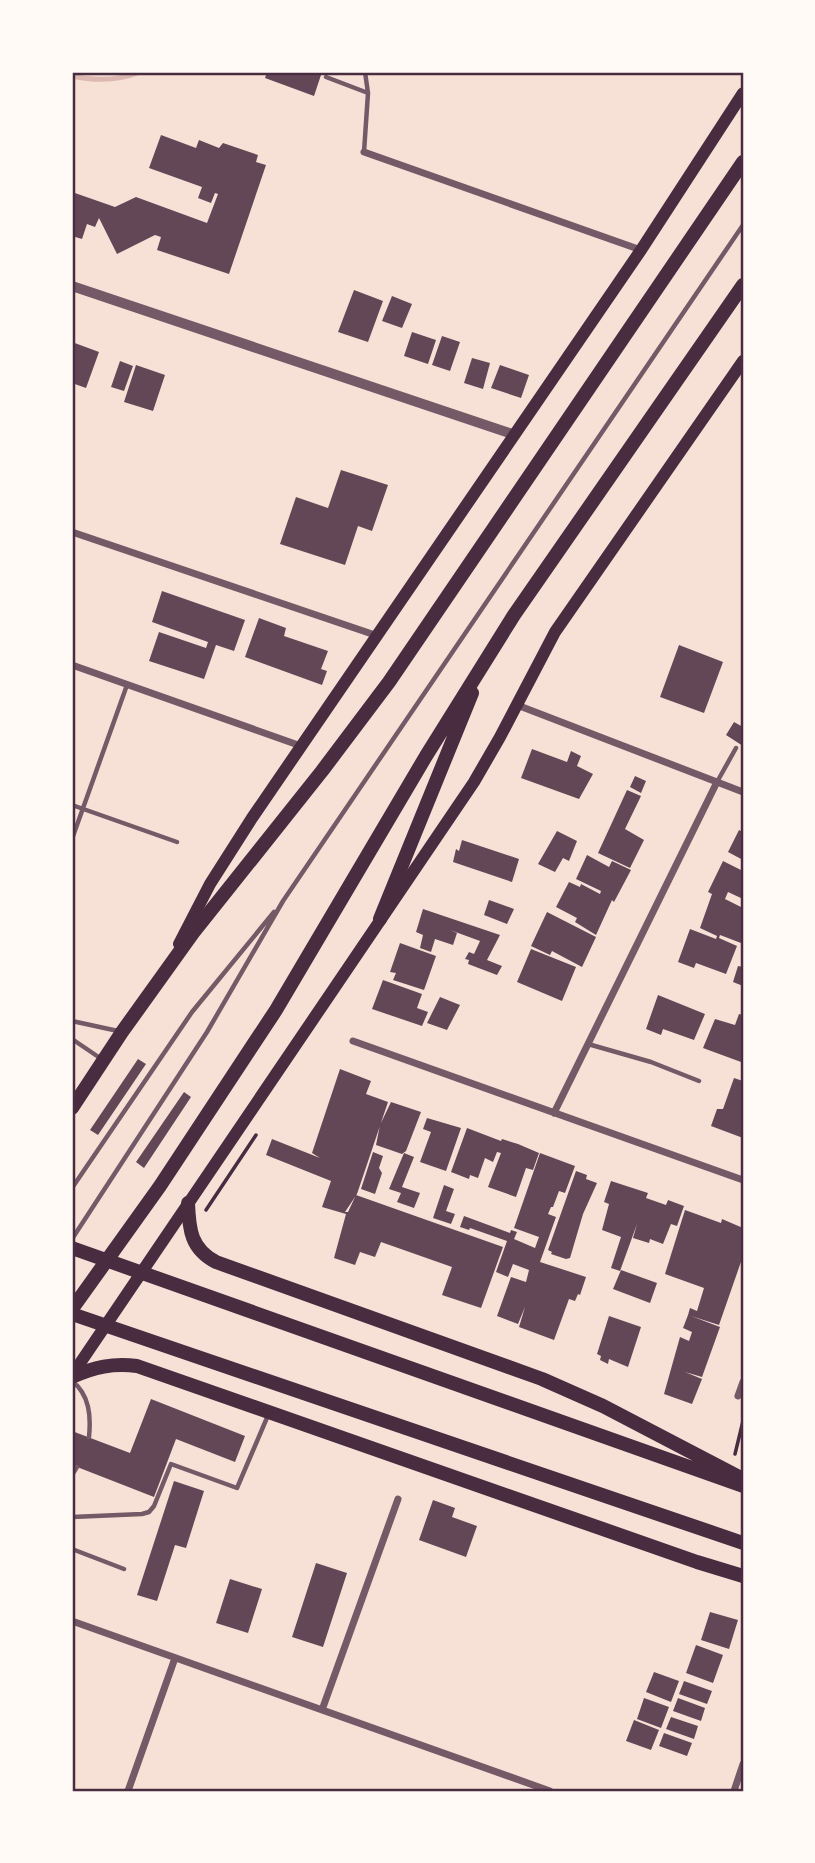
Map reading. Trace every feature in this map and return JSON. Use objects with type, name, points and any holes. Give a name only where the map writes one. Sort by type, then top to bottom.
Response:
[{"type":"highway","points":[[72,1108],[164,973],[389,682],[743,162]]},
{"type":"highway","points":[[72,1309],[155,1195],[276,1010],[486,657],[743,285]]},
{"type":"highway","points":[[380,919],[486,657]]},
{"type":"highway","points":[[188,1203],[188,1227],[193,1242],[205,1257],[542,1379],[603,1406],[743,1479]]},
{"type":"highway","points":[[72,1248],[743,1486]]},
{"type":"highway","points":[[72,1314],[743,1543]]},
{"type":"highway","points":[[72,1377],[106,1365],[137,1366],[743,1576]]},
{"type":"main road","points":[[164,973],[229,853],[641,250],[743,93]]},
{"type":"main road","points":[[72,1377],[474,782],[555,632],[743,361]]},
{"type":"street","points":[[363,152],[641,250]]},
{"type":"street","points":[[72,286],[514,435]]},
{"type":"street","points":[[72,532],[378,636]]},
{"type":"street","points":[[72,665],[301,746]]},
{"type":"street","points":[[517,705],[741,791]]},
{"type":"street","points":[[554,1113],[717,782]]},
{"type":"street","points":[[352,1041],[743,1180]]},
{"type":"street","points":[[738,1396],[743,1382]]},
{"type":"street","points":[[322,1710],[398,1499]]},
{"type":"street","points":[[72,1621],[550,1791]]},
{"type":"street","points":[[128,1791],[175,1658]]},
{"type":"street","points":[[734,1791],[743,1764]]},
{"type":"lane","points":[[363,152],[368,93],[365,72]]},
{"type":"lane","points":[[326,78],[368,93]]},
{"type":"lane","points":[[72,1239],[216,1018],[283,901],[743,225]]},
{"type":"lane","points":[[72,839],[127,684]]},
{"type":"lane","points":[[717,782],[736,748]]},
{"type":"lane","points":[[741,791],[743,781]]},
{"type":"lane","points":[[72,805],[177,842]]},
{"type":"lane","points":[[72,1188],[192,1012],[283,901]]},
{"type":"lane","points":[[72,1021],[122,1032]]},
{"type":"lane","points":[[72,1039],[103,1060]]},
{"type":"lane","points":[[588,1044],[651,1062],[699,1081]]},
{"type":"lane","points":[[72,1377],[80,1387],[91,1415],[89,1437]]},
{"type":"lane","points":[[72,1517],[149,1512],[154,1507],[171,1464],[237,1488],[269,1413]]},
{"type":"lane","points":[[72,1475],[77,1467]]},
{"type":"lane","points":[[72,1549],[124,1569]]},
{"type":"path","points":[[735,1454],[743,1421]]},
{"type":"building","points":[[267,72],[322,72],[314,96],[265,78]]},
{"type":"building","points":[[161,135],[196,148],[199,140],[219,148],[223,143],[258,155],[256,162],[266,165],[229,274],[157,250],[161,237],[155,235],[117,254],[99,218],[95,227],[87,224],[82,239],[72,236],[72,192],[115,207],[136,197],[207,223],[218,194],[215,193],[211,203],[198,198],[202,187],[149,168]]},
{"type":"building","points":[[354,290],[383,301],[368,342],[338,332]]},
{"type":"building","points":[[392,296],[412,304],[402,328],[382,321]]},
{"type":"building","points":[[412,332],[436,340],[428,364],[404,356]]},
{"type":"building","points":[[442,336],[460,342],[450,371],[432,365]]},
{"type":"building","points":[[72,342],[99,352],[86,388],[72,383]]},
{"type":"building","points":[[472,358],[490,363],[483,389],[464,383]]},
{"type":"building","points":[[120,361],[133,366],[124,391],[111,387]]},
{"type":"building","points":[[136,365],[165,375],[153,411],[124,402]]},
{"type":"building","points":[[500,365],[529,375],[521,398],[491,388]]},
{"type":"building","points":[[341,470],[388,485],[372,531],[358,526],[345,565],[280,544],[296,497],[328,508]]},
{"type":"building","points":[[162,591],[245,620],[234,651],[216,645],[204,679],[149,661],[159,632],[206,648],[208,642],[152,622]]},
{"type":"building","points":[[259,618],[286,628],[284,636],[328,651],[321,669],[327,671],[322,685],[245,657]]},
{"type":"building","points":[[679,645],[723,662],[704,713],[660,697]]},
{"type":"building","points":[[734,722],[743,727],[743,746],[726,735]]},
{"type":"building","points":[[532,749],[567,762],[571,751],[581,756],[577,766],[593,774],[579,799],[521,778]]},
{"type":"building","points":[[635,776],[646,781],[641,793],[630,787]]},
{"type":"building","points":[[627,790],[641,796],[625,829],[644,840],[630,868],[598,853]]},
{"type":"building","points":[[739,830],[743,832],[743,860],[728,852]]},
{"type":"building","points":[[557,831],[577,841],[569,861],[563,858],[555,872],[538,864]]},
{"type":"building","points":[[462,840],[519,859],[512,882],[453,862],[456,849],[459,851]]},
{"type":"building","points":[[587,855],[609,867],[612,861],[631,870],[614,902],[612,900],[596,935],[575,922],[577,918],[556,907],[569,882],[580,887],[581,884],[600,894],[601,891],[576,879]]},
{"type":"building","points":[[723,861],[743,871],[743,899],[728,892],[725,899],[743,908],[741,943],[720,935],[719,938],[737,946],[726,974],[696,963],[694,968],[678,962],[690,929],[716,939],[717,936],[700,928],[712,894],[708,892]]},
{"type":"building","points":[[489,900],[514,909],[507,924],[484,915]]},
{"type":"building","points":[[423,909],[500,935],[487,960],[502,966],[497,975],[468,964],[469,960],[465,959],[469,952],[474,954],[480,941],[450,930],[457,933],[453,945],[435,939],[431,952],[420,948],[423,935],[416,932]]},
{"type":"building","points":[[547,912],[596,937],[582,967],[552,951],[550,955],[531,946]]},
{"type":"building","points":[[400,943],[436,956],[424,990],[393,980],[396,973],[390,972]]},
{"type":"building","points":[[531,949],[576,967],[562,1001],[517,982]]},
{"type":"building","points":[[738,966],[743,967],[743,986],[733,982]]},
{"type":"building","points":[[383,980],[422,994],[417,1008],[428,1012],[422,1026],[372,1009]]},
{"type":"building","points":[[658,995],[705,1014],[694,1040],[663,1029],[661,1035],[646,1029]]},
{"type":"building","points":[[440,997],[460,1005],[447,1030],[427,1023]]},
{"type":"building","points":[[739,1014],[743,1015],[741,1062],[703,1048],[715,1019],[735,1025]]},
{"type":"building","points":[[138,1059],[146,1064],[98,1135],[90,1130]]},
{"type":"building","points":[[340,1069],[371,1081],[366,1094],[388,1102],[356,1195],[503,1247],[481,1308],[442,1295],[452,1267],[381,1242],[375,1257],[360,1252],[355,1265],[334,1258],[346,1214],[322,1207],[331,1181],[266,1155],[272,1139],[320,1158],[312,1153]]},
{"type":"building","points":[[734,1078],[743,1081],[743,1138],[711,1126],[717,1109],[723,1109]]},
{"type":"building","points":[[184,1092],[191,1097],[144,1168],[136,1162]]},
{"type":"building","points":[[391,1102],[421,1112],[406,1151],[402,1154],[376,1145],[380,1125]]},
{"type":"building","points":[[427,1118],[461,1128],[446,1171],[420,1162],[431,1132],[423,1129]]},
{"type":"building","points":[[467,1128],[539,1153],[533,1170],[526,1168],[516,1197],[488,1187],[501,1153],[497,1152],[493,1162],[485,1158],[478,1178],[470,1175],[469,1179],[451,1172]]},
{"type":"building","points":[[373,1152],[383,1156],[379,1168],[382,1173],[375,1194],[361,1189]]},
{"type":"building","points":[[404,1153],[414,1157],[402,1187],[420,1193],[414,1208],[397,1202],[401,1193],[389,1189]]},
{"type":"building","points":[[540,1153],[575,1166],[565,1193],[559,1191],[548,1214],[556,1217],[540,1262],[586,1277],[580,1295],[578,1294],[575,1301],[569,1299],[554,1340],[519,1327],[525,1307],[518,1324],[497,1316],[511,1277],[526,1282],[529,1270],[513,1264],[508,1277],[496,1272],[507,1241],[460,1227],[464,1216],[510,1233],[511,1230],[517,1232],[514,1239],[535,1248],[539,1237],[514,1228]]},
{"type":"building","points":[[576,1171],[597,1183],[583,1214],[570,1258],[566,1259],[551,1254],[548,1250]]},
{"type":"building","points":[[611,1181],[648,1193],[646,1198],[666,1205],[668,1200],[684,1206],[677,1226],[671,1224],[663,1244],[650,1239],[649,1243],[633,1238],[637,1224],[620,1271],[611,1268],[621,1237],[602,1230],[609,1204],[604,1202]]},
{"type":"building","points":[[444,1185],[454,1189],[446,1211],[455,1214],[451,1224],[433,1218]]},
{"type":"building","points":[[685,1210],[721,1223],[722,1219],[743,1228],[743,1256],[719,1325],[691,1316],[720,1327],[702,1377],[685,1372],[702,1379],[692,1404],[664,1394],[680,1337],[689,1341],[692,1332],[683,1328],[690,1308],[697,1311],[704,1288],[665,1274]]},
{"type":"building","points":[[621,1270],[657,1283],[650,1303],[613,1289]]},
{"type":"building","points":[[609,1316],[641,1327],[628,1367],[609,1359],[608,1364],[600,1360],[601,1356],[597,1354]]},
{"type":"building","points":[[151,1399],[245,1436],[235,1462],[176,1439],[154,1497],[72,1465],[72,1431],[130,1453]]},
{"type":"building","points":[[174,1481],[204,1491],[186,1548],[175,1545],[157,1601],[137,1595]]},
{"type":"building","points":[[433,1500],[455,1508],[452,1517],[477,1526],[466,1557],[419,1540]]},
{"type":"building","points":[[316,1563],[347,1573],[323,1647],[292,1637]]},
{"type":"building","points":[[230,1579],[262,1589],[248,1633],[216,1623]]},
{"type":"building","points":[[710,1612],[738,1620],[729,1649],[701,1640]]},
{"type":"building","points":[[696,1645],[723,1655],[713,1683],[686,1673]]},
{"type":"building","points":[[654,1672],[679,1681],[671,1702],[646,1692]]},
{"type":"building","points":[[684,1681],[712,1691],[707,1704],[679,1694]]},
{"type":"building","points":[[644,1698],[669,1707],[661,1728],[637,1719]]},
{"type":"building","points":[[678,1698],[705,1708],[701,1721],[673,1711]]},
{"type":"building","points":[[671,1717],[698,1726],[694,1739],[666,1729]]},
{"type":"building","points":[[634,1720],[659,1730],[651,1750],[626,1741]]},
{"type":"building","points":[[664,1733],[692,1743],[687,1756],[659,1746]]},
{"type":"waterway","points":[[72,76],[106,79],[140,72]]}]
